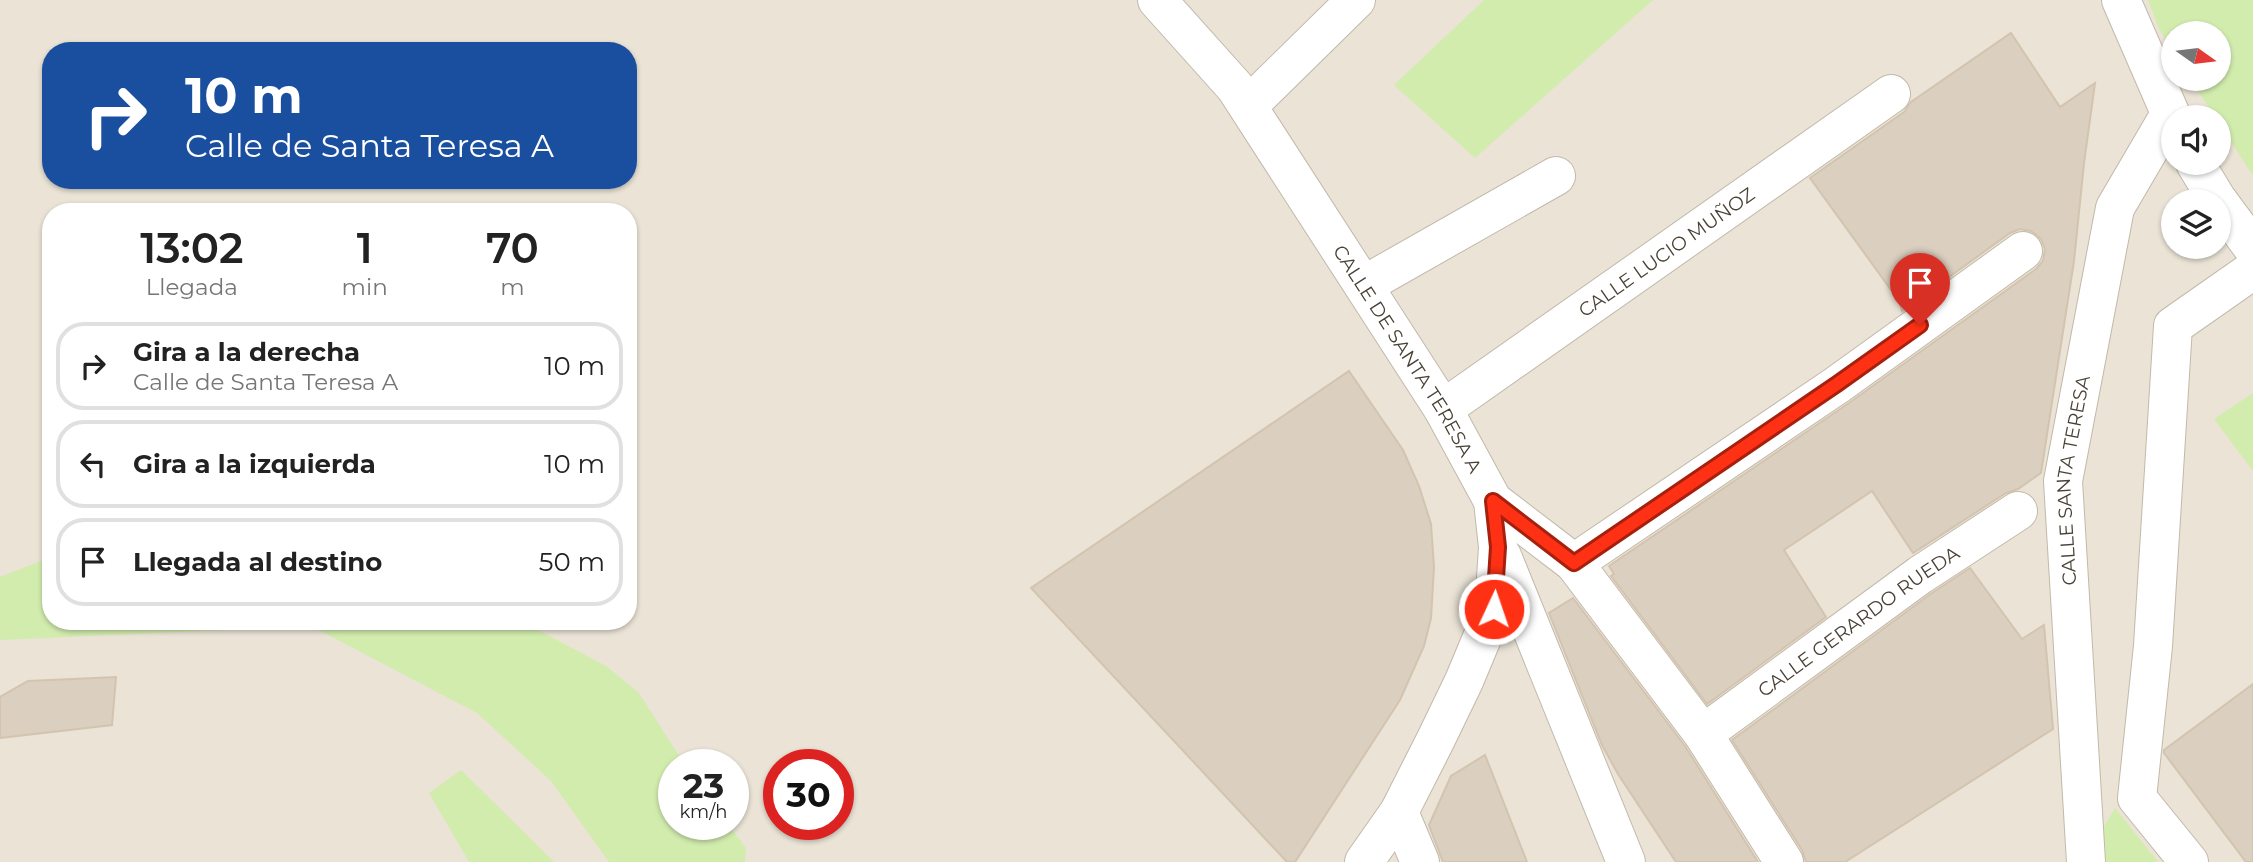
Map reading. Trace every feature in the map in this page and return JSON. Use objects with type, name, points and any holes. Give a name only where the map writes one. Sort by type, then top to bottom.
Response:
[{"type":"street","name":"CALLE DE SANTA TERESA A","points":[[1157,0],[1235,87],[1248,106],[1443,409],[1493,501],[1574,563],[1703,734],[1784,862]]},
{"type":"street","points":[[1248,106],[1356,0]]},
{"type":"street","points":[[2121,0],[2166,105]]},
{"type":"street","name":"CALLE LUCIO MUÑOZ","points":[[1443,409],[1891,94]]},
{"type":"street","name":"CALLE SANTA TERESA","points":[[2086,862],[2063,481],[2115,208],[2161,135]]},
{"type":"street","points":[[1364,285],[1556,176]]},
{"type":"street","points":[[2231,218],[2253,248]]},
{"type":"street","points":[[1574,563],[1837,384],[2023,251]]},
{"type":"street","points":[[2189,862],[2137,798],[2153,646],[2173,326],[2253,270]]},
{"type":"street","points":[[1364,862],[1399,812],[1464,681],[1494,609],[1498,547],[1493,501]]},
{"type":"street","name":"CALLE GERARDO RUEDA","points":[[1703,734],[1920,575],[2018,511]]},
{"type":"street","points":[[1498,547],[1626,862]]},
{"type":"street","points":[[1399,812],[1420,862]]},
{"type":"shaded area","points":[[0,0],[2253,0],[2253,862],[0,862]]},
{"type":"green space","points":[[1484,0],[1653,0],[1475,158],[1394,85]]},
{"type":"green space","points":[[2148,0],[2253,0],[2253,176],[2231,142],[2231,105],[2207,105],[2198,91],[2231,91],[2231,21],[2161,21],[2161,32]]},
{"type":"green space","points":[[2253,393],[2253,471],[2214,419]]},
{"type":"green space","points":[[42,561],[42,630],[222,630],[0,640],[0,577]]},
{"type":"green space","points":[[319,630],[538,630],[606,666],[639,693],[675,749],[658,749],[658,840],[740,840],[746,848],[745,862],[609,862],[551,781],[477,713]]},
{"type":"green space","points":[[461,770],[554,862],[469,862],[429,793]]},
{"type":"green space","points":[[2115,808],[2158,862],[2099,862],[2097,838]]},
{"type":"building","points":[[2011,33],[2060,107],[2095,83],[2074,261],[2041,473],[1913,553],[1872,491],[1784,550],[1826,617],[1707,704],[1611,576],[1614,574],[1609,566],[1849,403],[2036,269],[2043,261],[2045,249],[2041,239],[2031,231],[2020,229],[2010,233],[1902,311],[1899,301],[1810,178],[1904,112],[1911,102]]},
{"type":"building","points":[[1349,371],[1403,450],[1419,486],[1431,524],[1434,567],[1431,618],[1424,646],[1400,700],[1295,862],[1287,862],[1031,588]]},
{"type":"building","points":[[1970,568],[2022,639],[2044,625],[2053,729],[1845,862],[1806,862],[1802,850],[1732,740]]},
{"type":"building","points":[[1573,598],[1685,746],[1758,862],[1676,862],[1602,745],[1549,613]]},
{"type":"building","points":[[116,677],[112,725],[0,738],[0,697],[28,681]]},
{"type":"building","points":[[2253,684],[2253,862],[2246,862],[2164,750]]},
{"type":"building","points":[[1485,755],[1527,862],[1443,862],[1429,825],[1451,776]]},
{"type":"route","points":[[1494,609],[1498,547],[1493,501],[1574,563],[1920,325]]}]
